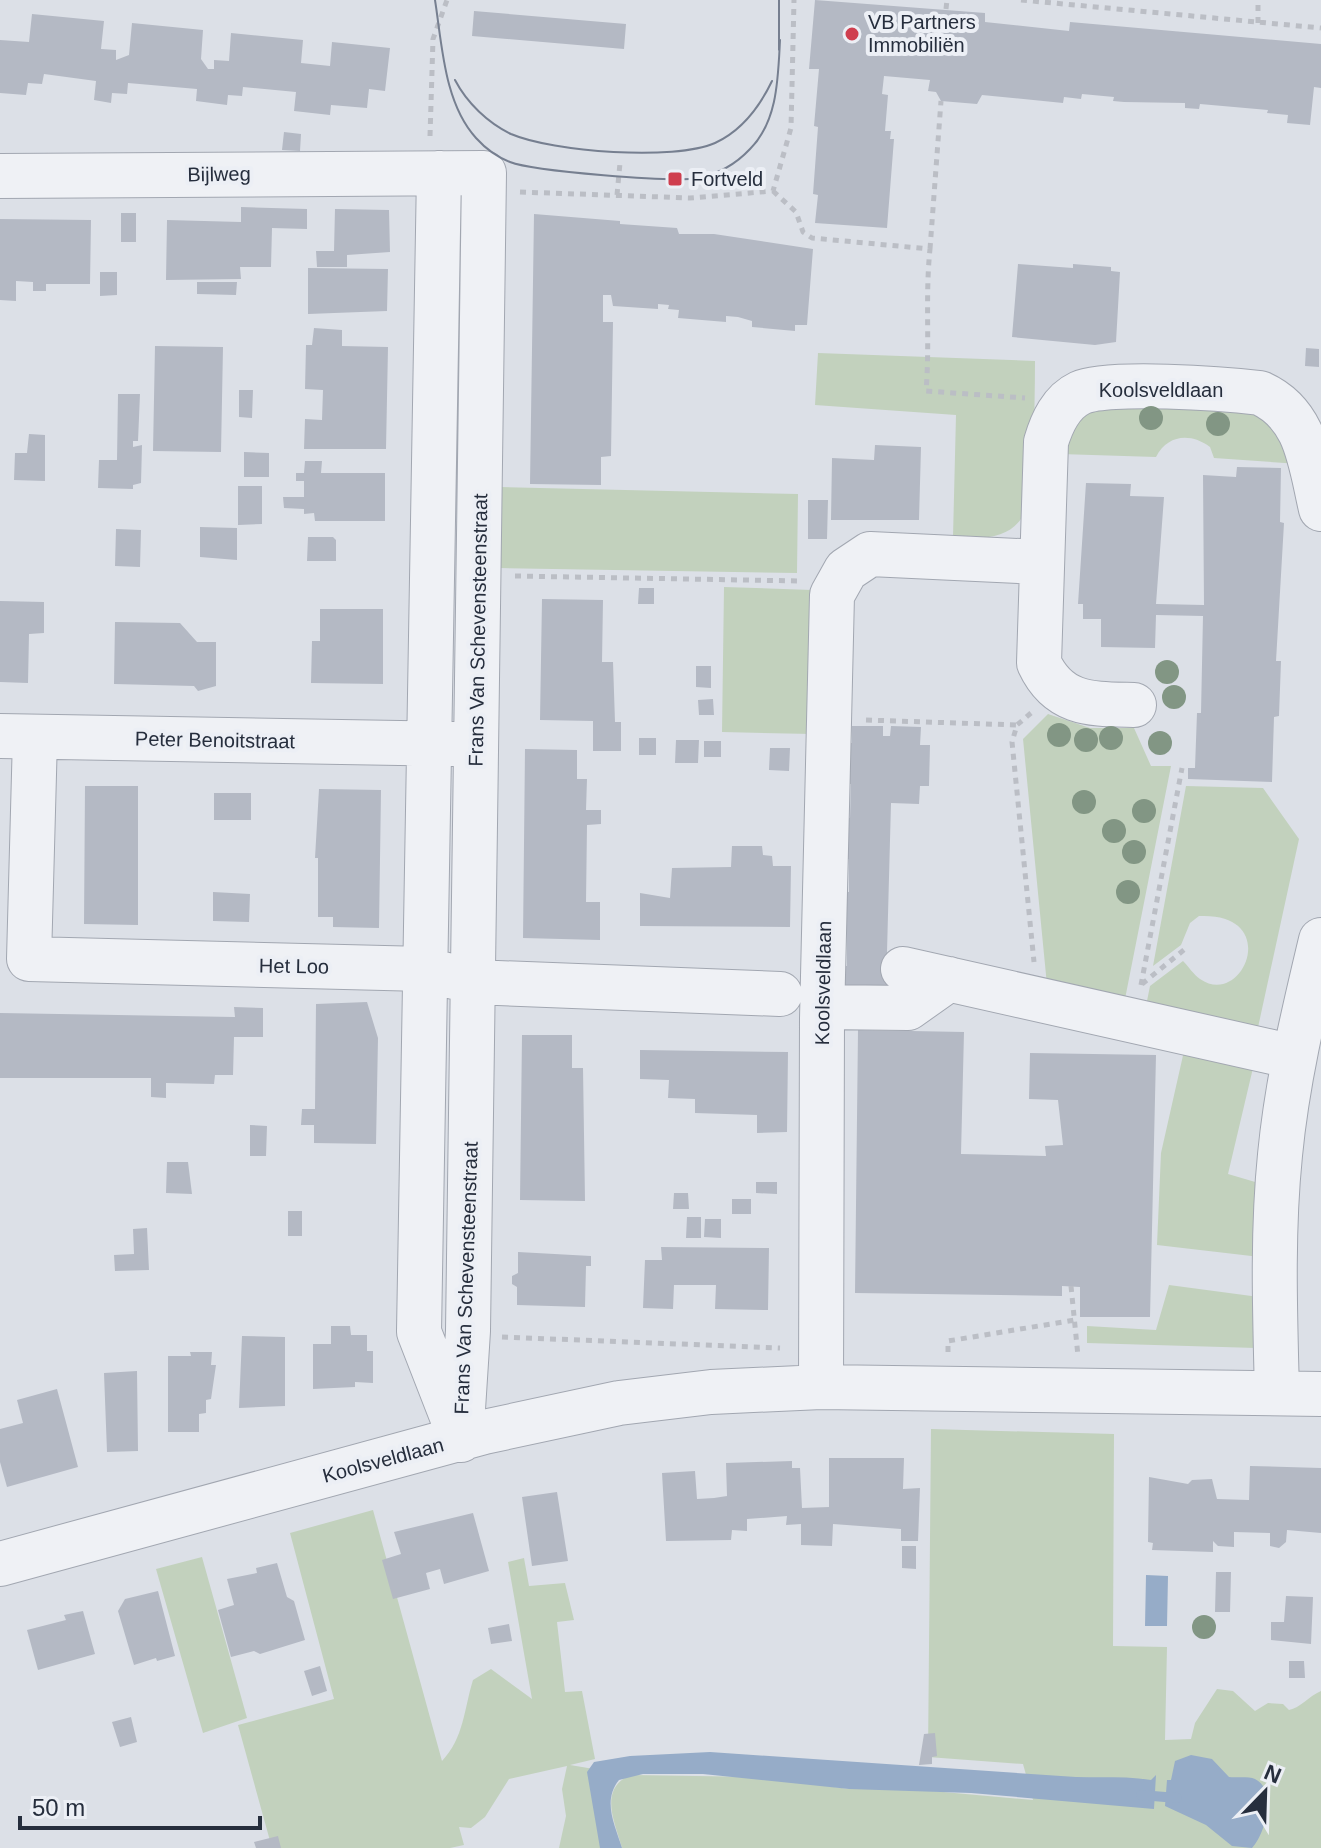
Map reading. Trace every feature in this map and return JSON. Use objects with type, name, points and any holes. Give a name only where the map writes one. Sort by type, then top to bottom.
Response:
[{"type":"street","name":"Bijlweg","points":[[0,176],[439,173]]},
{"type":"street","points":[[439,173],[484,173],[483,190]]},
{"type":"street","name":"Frans Van Schevensteenstraat","points":[[439,173],[419,1332],[461,1440]]},
{"type":"street","name":"Frans Van Schevensteenstraat","points":[[461,1440],[468,1336],[483,190]]},
{"type":"street","name":"Koolsveldlaan","points":[[1068,400],[1099,388],[1260,393],[1285,408],[1296,420],[1321,509]]},
{"type":"street","points":[[1068,400],[1058,413],[1046,442],[1039,663],[1049,685],[1071,698],[1096,704],[1134,705]]},
{"type":"street","points":[[838,582],[857,560],[870,554],[1040,562]]},
{"type":"street","name":"Koolsveldlaan","points":[[821,1368],[830,607],[838,582]]},
{"type":"street","name":"Peter Benoitstraat","points":[[17,736],[477,744]]},
{"type":"street","name":"Het Loo","points":[[17,736],[29,959],[424,969],[473,982],[780,994]]},
{"type":"street","points":[[1277,1393],[1275,1233],[1280,1155],[1294,1057],[1321,940]]},
{"type":"street","points":[[903,969],[1038,999],[1138,1003],[1294,1057]]},
{"type":"street","points":[[823,1007],[908,1008],[949,979]]},
{"type":"street","name":"Koolsveldlaan","points":[[0,1564],[461,1440],[619,1403],[711,1392],[821,1368],[1321,1394]]},
{"type":"path","points":[[439,173],[429,151],[433,39],[447,0]]},
{"type":"path","points":[[773,191],[791,128],[794,0]]},
{"type":"path","points":[[946,9],[947,0]]},
{"type":"path","points":[[1021,0],[1321,28]]},
{"type":"path","points":[[1258,0],[1258,23]]},
{"type":"path","points":[[941,101],[925,297],[929,358],[926,391],[1068,400]]},
{"type":"path","points":[[617,195],[620,163]]},
{"type":"path","points":[[483,190],[690,198],[773,191],[796,212],[803,232],[812,238],[930,249]]},
{"type":"path","points":[[478,575],[838,582]]},
{"type":"path","points":[[1038,999],[1012,742],[1017,725],[1055,688]]},
{"type":"path","points":[[828,719],[1017,725]]},
{"type":"path","points":[[1138,1003],[1182,768]]},
{"type":"path","points":[[1138,1003],[1185,949]]},
{"type":"path","points":[[1071,1286],[1077,1338]]},
{"type":"path","points":[[949,1358],[948,1341],[1075,1320]]},
{"type":"path","points":[[468,1336],[821,1368]]},
{"type":"green space","points":[[818,353],[1035,361],[1033,470],[1031,490],[1021,519],[1011,529],[997,535],[953,537],[956,415],[815,405]]},
{"type":"green space","points":[[1092,403],[1268,412],[1299,464],[1214,458],[1210,447],[1188,438],[1173,440],[1156,457],[1060,454],[1061,434]]},
{"type":"green space","points":[[501,487],[798,494],[797,573],[500,568]]},
{"type":"green space","points":[[724,587],[812,590],[812,734],[722,732]]},
{"type":"green space","points":[[1048,714],[1090,728],[1134,728],[1151,766],[1171,766],[1124,1004],[1047,985],[1023,739]]},
{"type":"green space","points":[[1186,786],[1263,788],[1299,839],[1257,1032],[1146,1006],[1150,986],[1183,961],[1200,979],[1216,985],[1230,981],[1241,971],[1247,957],[1248,942],[1241,928],[1225,919],[1199,916],[1190,923],[1181,945],[1153,966]]},
{"type":"green space","points":[[1184,1051],[1253,1068],[1228,1174],[1262,1184],[1260,1257],[1157,1245],[1161,1153]]},
{"type":"green space","points":[[1169,1285],[1259,1297],[1256,1348],[1087,1343],[1087,1326],[1156,1330]]},
{"type":"green space","points":[[931,1429],[1114,1434],[1113,1646],[1167,1647],[1165,1740],[1191,1739],[1195,1723],[1217,1689],[1233,1691],[1255,1711],[1268,1703],[1283,1704],[1289,1710],[1293,1709],[1321,1691],[1321,1848],[622,1848],[611,1807],[614,1789],[630,1775],[760,1777],[849,1789],[888,1787],[1033,1800],[1023,1764],[928,1757]]},
{"type":"green space","points":[[373,1510],[442,1761],[459,1733],[473,1680],[491,1669],[532,1699],[508,1562],[524,1558],[529,1586],[565,1583],[574,1620],[557,1622],[565,1692],[582,1691],[595,1759],[570,1765],[600,1770],[607,1848],[559,1848],[566,1816],[562,1789],[567,1766],[509,1779],[485,1817],[471,1828],[459,1827],[464,1845],[450,1848],[272,1848],[238,1725],[334,1699],[290,1533]]},
{"type":"green space","points":[[202,1557],[247,1718],[203,1733],[156,1569]]},
{"type":"water","points":[[1146,1575],[1168,1576],[1167,1626],[1145,1626]]},
{"type":"water","points":[[710,1752],[1076,1777],[1151,1780],[1156,1775],[1154,1809],[971,1793],[849,1789],[703,1774],[643,1774],[619,1780],[611,1796],[612,1813],[622,1848],[600,1848],[587,1772],[594,1762],[630,1756]]},
{"type":"water","points":[[1191,1755],[1212,1759],[1229,1777],[1252,1778],[1262,1785],[1268,1802],[1267,1812],[1261,1833],[1252,1848],[1232,1846],[1206,1825],[1165,1806],[1167,1780],[1171,1780],[1175,1761]]},
{"type":"building","points":[[815,0],[985,13],[985,22],[1069,31],[1070,22],[1321,44],[1321,88],[1314,87],[1310,125],[1287,123],[1288,115],[1267,113],[1268,110],[1200,104],[1199,109],[1185,108],[1185,103],[1124,102],[1113,101],[1114,97],[1082,94],[1081,99],[1064,97],[1063,103],[982,95],[977,104],[941,101],[936,92],[928,91],[930,80],[884,76],[882,94],[888,95],[885,131],[891,131],[890,139],[894,139],[887,228],[815,223],[818,195],[813,194],[818,127],[814,126],[819,69],[809,69]]},
{"type":"building","points":[[474,11],[626,24],[624,49],[472,36]]},
{"type":"building","points":[[32,14],[104,21],[101,49],[116,50],[116,60],[129,55],[132,23],[203,30],[201,59],[208,69],[214,69],[214,60],[229,61],[231,33],[303,40],[301,63],[330,66],[332,42],[390,48],[385,91],[369,89],[367,108],[331,105],[330,115],[294,111],[296,92],[243,87],[242,96],[228,95],[227,105],[196,101],[197,89],[128,83],[127,94],[112,93],[111,103],[94,100],[96,81],[44,74],[42,84],[28,83],[26,95],[0,93],[0,40],[29,42]]},
{"type":"building","points":[[284,132],[301,134],[300,151],[282,150]]},
{"type":"building","points":[[241,207],[307,209],[307,229],[272,228],[271,267],[240,267],[241,279],[166,280],[167,220],[241,222]]},
{"type":"building","points":[[335,209],[389,210],[390,252],[347,255],[347,267],[317,267],[316,251],[334,251]]},
{"type":"building","points":[[121,213],[136,213],[136,242],[121,242]]},
{"type":"building","points":[[534,214],[677,228],[679,234],[714,234],[813,249],[807,325],[795,325],[795,331],[752,327],[752,321],[738,317],[726,316],[726,322],[678,318],[679,310],[668,309],[669,305],[658,304],[658,309],[613,306],[611,295],[603,295],[603,322],[613,322],[611,456],[601,457],[601,485],[530,484]]},
{"type":"building","points":[[0,219],[91,220],[90,284],[46,284],[46,291],[33,291],[33,282],[16,281],[16,301],[0,300]]},
{"type":"building","points":[[1018,264],[1073,268],[1073,264],[1111,267],[1111,271],[1120,272],[1116,342],[1095,345],[1012,337]]},
{"type":"building","points":[[308,268],[388,269],[387,311],[308,314]]},
{"type":"building","points":[[100,272],[117,272],[117,295],[100,296]]},
{"type":"building","points":[[197,282],[237,282],[236,295],[197,294]]},
{"type":"building","points":[[314,328],[342,330],[342,346],[388,347],[386,449],[304,449],[305,419],[322,420],[323,390],[305,389],[306,345],[312,345]]},
{"type":"building","points":[[155,346],[223,347],[221,452],[153,451]]},
{"type":"building","points":[[1306,348],[1319,349],[1319,367],[1305,366]]},
{"type":"building","points":[[239,390],[253,390],[252,418],[239,417]]},
{"type":"building","points":[[118,394],[140,394],[138,441],[133,441],[133,447],[142,445],[141,483],[133,485],[133,489],[98,488],[99,460],[117,460]]},
{"type":"building","points":[[29,434],[45,435],[45,481],[14,480],[15,453],[27,453]]},
{"type":"building","points":[[875,445],[921,447],[919,520],[831,520],[832,458],[874,460]]},
{"type":"building","points":[[244,452],[269,453],[269,477],[244,477]]},
{"type":"building","points":[[305,461],[322,461],[321,473],[385,473],[385,521],[315,521],[314,513],[304,514],[304,509],[284,508],[283,497],[304,497],[304,481],[296,481],[296,473],[304,473]]},
{"type":"building","points":[[1237,467],[1281,468],[1280,522],[1284,523],[1276,661],[1281,661],[1279,716],[1274,717],[1272,782],[1188,779],[1188,768],[1195,768],[1197,713],[1201,713],[1203,616],[1156,615],[1155,648],[1101,647],[1101,619],[1083,619],[1083,604],[1078,604],[1086,483],[1131,484],[1130,496],[1164,497],[1156,604],[1204,605],[1203,475],[1236,477]]},
{"type":"building","points":[[238,486],[262,486],[262,524],[238,525]]},
{"type":"building","points":[[808,500],[828,500],[827,539],[808,539]]},
{"type":"building","points":[[200,527],[237,528],[237,560],[200,557]]},
{"type":"building","points":[[116,529],[141,530],[140,567],[115,566]]},
{"type":"building","points":[[308,537],[333,537],[336,540],[336,561],[307,561]]},
{"type":"building","points":[[639,588],[654,588],[654,604],[638,604]]},
{"type":"building","points":[[542,599],[603,600],[602,662],[613,662],[615,722],[621,722],[621,751],[593,751],[593,721],[540,720]]},
{"type":"building","points":[[0,601],[44,602],[44,633],[29,634],[28,683],[0,682]]},
{"type":"building","points":[[320,609],[383,609],[383,684],[311,683],[312,641],[320,641]]},
{"type":"building","points":[[115,622],[180,623],[197,642],[216,642],[216,686],[198,691],[194,686],[114,684]]},
{"type":"building","points":[[696,666],[711,666],[711,688],[696,687]]},
{"type":"building","points":[[713,699],[714,715],[699,715],[698,700]]},
{"type":"building","points":[[852,726],[883,726],[883,736],[890,736],[891,726],[921,727],[920,745],[930,745],[929,786],[920,786],[919,804],[891,803],[886,989],[837,987],[837,966],[847,966],[847,932],[838,932],[839,891],[849,892],[849,859],[840,858],[841,817],[850,818],[851,784],[842,784],[842,743],[852,743]]},
{"type":"building","points":[[639,738],[656,738],[656,755],[639,755]]},
{"type":"building","points":[[676,740],[699,740],[698,763],[675,763]]},
{"type":"building","points":[[704,741],[721,741],[721,757],[704,757]]},
{"type":"building","points":[[770,748],[790,748],[789,771],[769,770]]},
{"type":"building","points":[[525,749],[577,750],[577,779],[587,779],[586,810],[601,810],[601,824],[587,825],[586,902],[600,902],[600,940],[523,938]]},
{"type":"building","points":[[85,786],[138,786],[138,925],[84,924]]},
{"type":"building","points":[[319,789],[381,790],[379,928],[333,927],[333,917],[318,917],[318,858],[315,858]]},
{"type":"building","points":[[214,793],[251,793],[251,820],[214,820]]},
{"type":"building","points":[[732,846],[762,846],[763,855],[772,856],[773,866],[791,866],[790,927],[640,926],[640,893],[670,898],[672,868],[731,867]]},
{"type":"building","points":[[213,892],[250,894],[249,922],[213,921]]},
{"type":"building","points":[[367,1002],[378,1038],[376,1144],[314,1143],[314,1125],[301,1125],[302,1109],[315,1109],[316,1004]]},
{"type":"building","points":[[234,1007],[263,1008],[263,1037],[234,1037],[233,1075],[215,1075],[214,1084],[166,1083],[166,1098],[151,1097],[151,1078],[0,1078],[0,1013],[235,1017]]},
{"type":"building","points":[[858,1030],[964,1032],[961,1154],[1046,1156],[1045,1146],[1063,1145],[1058,1100],[1029,1099],[1030,1053],[1156,1055],[1150,1317],[1080,1317],[1080,1287],[1062,1286],[1062,1296],[855,1293]]},
{"type":"building","points":[[522,1035],[572,1035],[572,1068],[583,1068],[585,1201],[520,1200]]},
{"type":"building","points":[[640,1050],[788,1052],[787,1132],[757,1133],[757,1115],[695,1113],[695,1099],[668,1098],[669,1080],[640,1079]]},
{"type":"building","points":[[250,1125],[267,1126],[266,1156],[250,1156]]},
{"type":"building","points":[[167,1162],[188,1162],[192,1194],[166,1193]]},
{"type":"building","points":[[756,1182],[777,1182],[777,1194],[756,1193]]},
{"type":"building","points":[[674,1193],[688,1193],[689,1209],[673,1209]]},
{"type":"building","points":[[732,1199],[751,1199],[751,1214],[732,1214]]},
{"type":"building","points":[[288,1211],[302,1211],[302,1236],[288,1236]]},
{"type":"building","points":[[687,1217],[701,1217],[701,1238],[686,1238]]},
{"type":"building","points":[[705,1219],[721,1219],[721,1238],[704,1237]]},
{"type":"building","points":[[147,1228],[149,1270],[115,1271],[114,1255],[134,1254],[133,1229]]},
{"type":"building","points":[[661,1247],[769,1248],[768,1310],[715,1309],[716,1285],[674,1285],[673,1309],[643,1308],[645,1260],[662,1260]]},
{"type":"building","points":[[518,1252],[591,1256],[591,1266],[586,1266],[585,1307],[517,1305],[517,1287],[512,1284],[512,1276],[518,1273]]},
{"type":"building","points":[[331,1326],[350,1326],[351,1335],[367,1335],[367,1351],[373,1351],[373,1383],[355,1382],[355,1387],[313,1389],[313,1344],[331,1344]]},
{"type":"building","points":[[242,1336],[285,1337],[285,1406],[239,1408]]},
{"type":"building","points":[[190,1352],[212,1352],[211,1365],[216,1365],[211,1399],[206,1400],[206,1413],[199,1414],[199,1432],[168,1432],[168,1356],[191,1356]]},
{"type":"building","points":[[137,1371],[138,1451],[107,1452],[104,1373]]},
{"type":"building","points":[[57,1389],[78,1467],[7,1487],[0,1462],[0,1429],[23,1423],[17,1400]]},
{"type":"building","points":[[829,1458],[904,1458],[903,1489],[920,1488],[918,1541],[901,1541],[901,1529],[833,1524],[832,1546],[801,1545],[801,1524],[786,1525],[787,1516],[747,1519],[747,1531],[732,1530],[731,1540],[666,1541],[662,1473],[695,1471],[697,1499],[714,1498],[727,1496],[726,1463],[792,1461],[792,1468],[800,1468],[802,1508],[829,1507]]},
{"type":"building","points":[[1250,1466],[1321,1468],[1321,1533],[1287,1530],[1286,1542],[1279,1548],[1270,1546],[1270,1533],[1234,1532],[1234,1547],[1218,1546],[1213,1541],[1213,1552],[1152,1550],[1153,1543],[1148,1542],[1149,1477],[1188,1484],[1192,1480],[1212,1479],[1217,1499],[1249,1500]]},
{"type":"building","points":[[557,1492],[568,1561],[532,1566],[522,1497]]},
{"type":"building","points":[[473,1513],[489,1571],[444,1584],[440,1569],[426,1573],[430,1589],[393,1599],[382,1560],[401,1554],[394,1532]]},
{"type":"building","points":[[902,1546],[916,1546],[916,1569],[902,1568]]},
{"type":"building","points":[[277,1563],[287,1597],[294,1601],[305,1640],[260,1654],[254,1651],[231,1657],[218,1610],[234,1605],[227,1579],[257,1573],[256,1568]]},
{"type":"building","points":[[1216,1572],[1231,1572],[1230,1612],[1215,1612]]},
{"type":"building","points":[[158,1591],[175,1656],[134,1665],[118,1611],[125,1599]]},
{"type":"building","points":[[1286,1596],[1313,1597],[1311,1644],[1271,1640],[1271,1622],[1284,1622]]},
{"type":"building","points":[[83,1611],[95,1654],[38,1670],[27,1630],[66,1620],[64,1615]]},
{"type":"building","points":[[509,1624],[512,1641],[491,1644],[488,1628]]},
{"type":"building","points":[[1289,1661],[1304,1661],[1305,1678],[1289,1678]]},
{"type":"building","points":[[320,1666],[327,1691],[312,1696],[304,1671]]},
{"type":"building","points":[[131,1717],[137,1742],[120,1747],[112,1722]]},
{"type":"building","points":[[935,1733],[937,1756],[932,1757],[932,1764],[919,1765],[924,1734]]},
{"type":"building","points":[[278,1836],[281,1848],[256,1848],[254,1842]]},
{"type":"waterway","points":[[1141,1795],[1177,1798]]},
{"type":"tram line","points":[[435,0],[451,91],[465,124],[476,138],[500,158],[510,162],[573,172],[684,179],[705,176],[733,164],[759,138],[771,112],[780,40]]},
{"type":"tram line","points":[[779,0],[779,50]]},
{"type":"tram line","points":[[455,80],[479,112],[511,134],[555,146],[644,153],[696,149],[724,138],[749,117],[772,81]]},
{"type":"place","name":"VB Partners Immobiliën","points":[[852,34]]},
{"type":"place","name":"Fortveld","points":[[675,179]]}]
